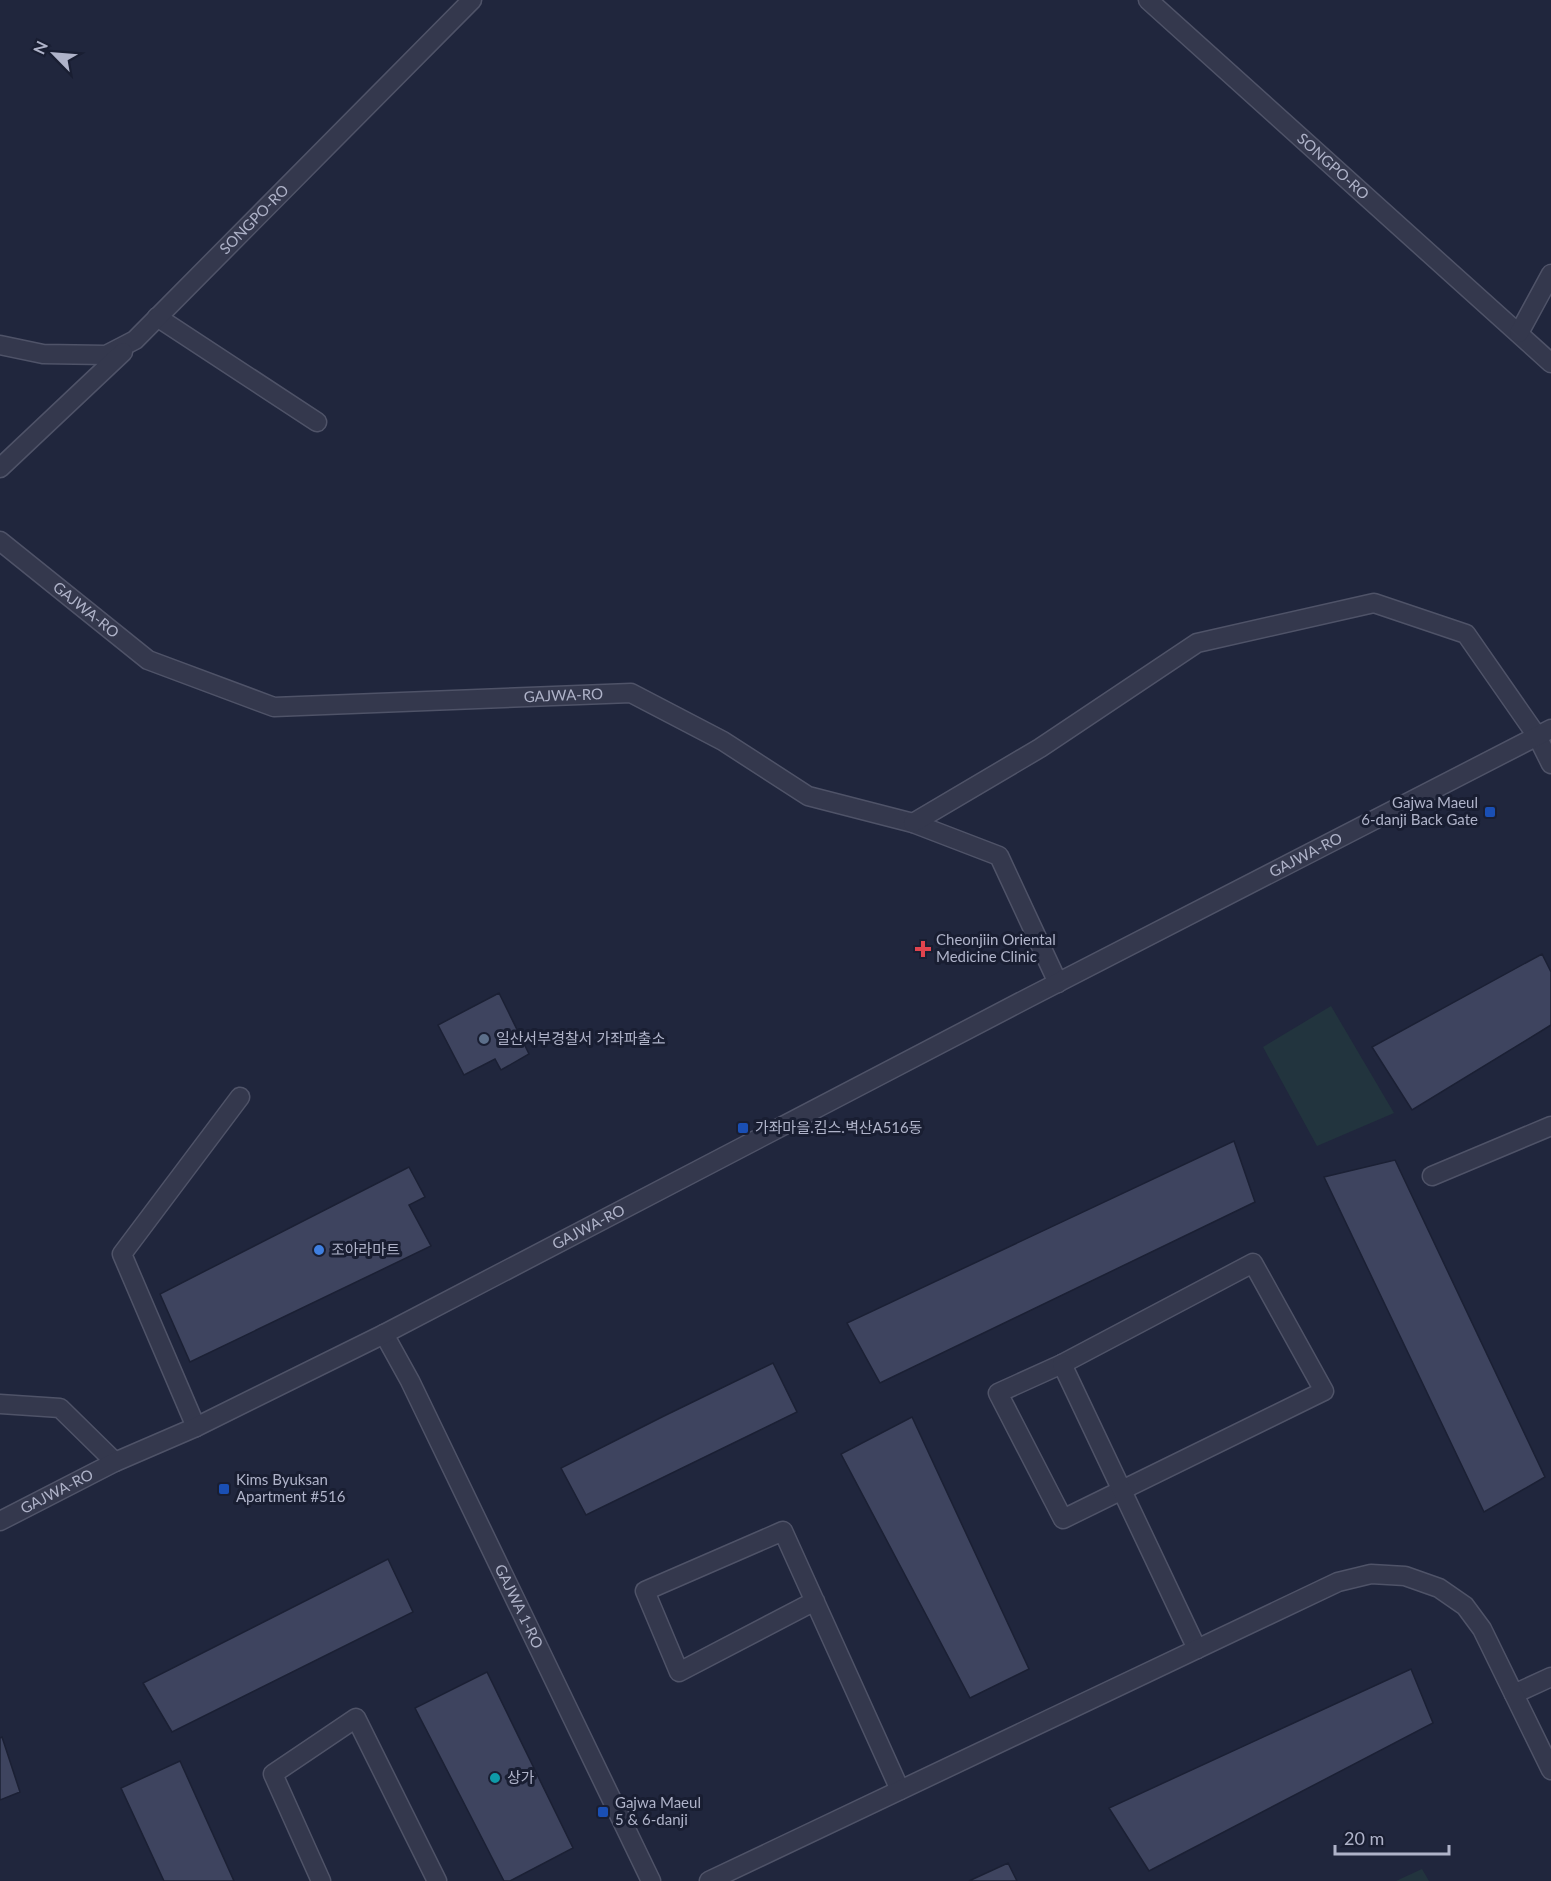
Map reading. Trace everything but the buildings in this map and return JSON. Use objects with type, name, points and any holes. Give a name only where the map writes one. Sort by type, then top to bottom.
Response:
[{"type":"street","name":"SONGPO-RO","points":[[0,345],[43,354],[106,355],[135,340],[472,0]]},
{"type":"street","name":"SONGPO-RO","points":[[1148,0],[1551,363]]},
{"type":"street","points":[[1519,333],[1551,274]]},
{"type":"street","points":[[157,317],[317,422]]},
{"type":"street","points":[[0,468],[135,340]]},
{"type":"street","name":"GAJWA-RO","points":[[0,541],[148,660],[274,707],[631,693],[723,741],[808,796],[913,823],[999,856],[1058,982]]},
{"type":"street","points":[[913,823],[1040,748],[1197,643],[1374,603],[1466,634],[1544,732],[1551,764]]},
{"type":"street","name":"GAJWA-RO","points":[[0,1521],[115,1461],[196,1427],[384,1334],[1058,982],[1544,732]]},
{"type":"street","points":[[196,1427],[122,1254],[240,1097]]},
{"type":"street","points":[[1432,1176],[1551,1126]]},
{"type":"street","points":[[1253,1263],[1324,1391],[1063,1519],[998,1393],[1062,1364],[1253,1263]]},
{"type":"street","name":"GAJWA 1-RO","points":[[384,1334],[410,1381],[651,1881]]},
{"type":"street","points":[[1062,1364],[1197,1649]]},
{"type":"street","name":"GAJWA-RO","points":[[0,1404],[60,1408],[115,1461]]},
{"type":"street","points":[[815,1601],[679,1672],[645,1591],[783,1531],[815,1601],[900,1790]]},
{"type":"street","points":[[709,1881],[1338,1582],[1371,1575],[1405,1576],[1439,1588],[1465,1606],[1482,1629],[1551,1770]]},
{"type":"street","points":[[1514,1694],[1551,1677]]},
{"type":"street","points":[[321,1881],[273,1774],[356,1718],[437,1881]]},
{"type":"shaded area","points":[[1331,1006],[1394,1113],[1317,1146],[1263,1047]]},
{"type":"shaded area","points":[[1422,1869],[1429,1881],[1396,1881]]},
{"type":"place","name":"Gajwa Maeul 6-danji Back Gate","points":[[1490,812]]},
{"type":"place","name":"Cheonjiin Oriental Medicine Clinic","points":[[923,949]]},
{"type":"place","name":"일산서부경찰서 가좌파출소","points":[[484,1039]]},
{"type":"place","name":"가좌마을.킴스.벽산A516동","points":[[743,1128]]},
{"type":"place","name":"조아라마트","points":[[319,1250]]},
{"type":"place","name":"Kims Byuksan Apartment #516","points":[[224,1489]]},
{"type":"place","name":"상가","points":[[495,1778]]},
{"type":"place","name":"Gajwa Maeul 5 & 6-danji","points":[[603,1812]]}]
